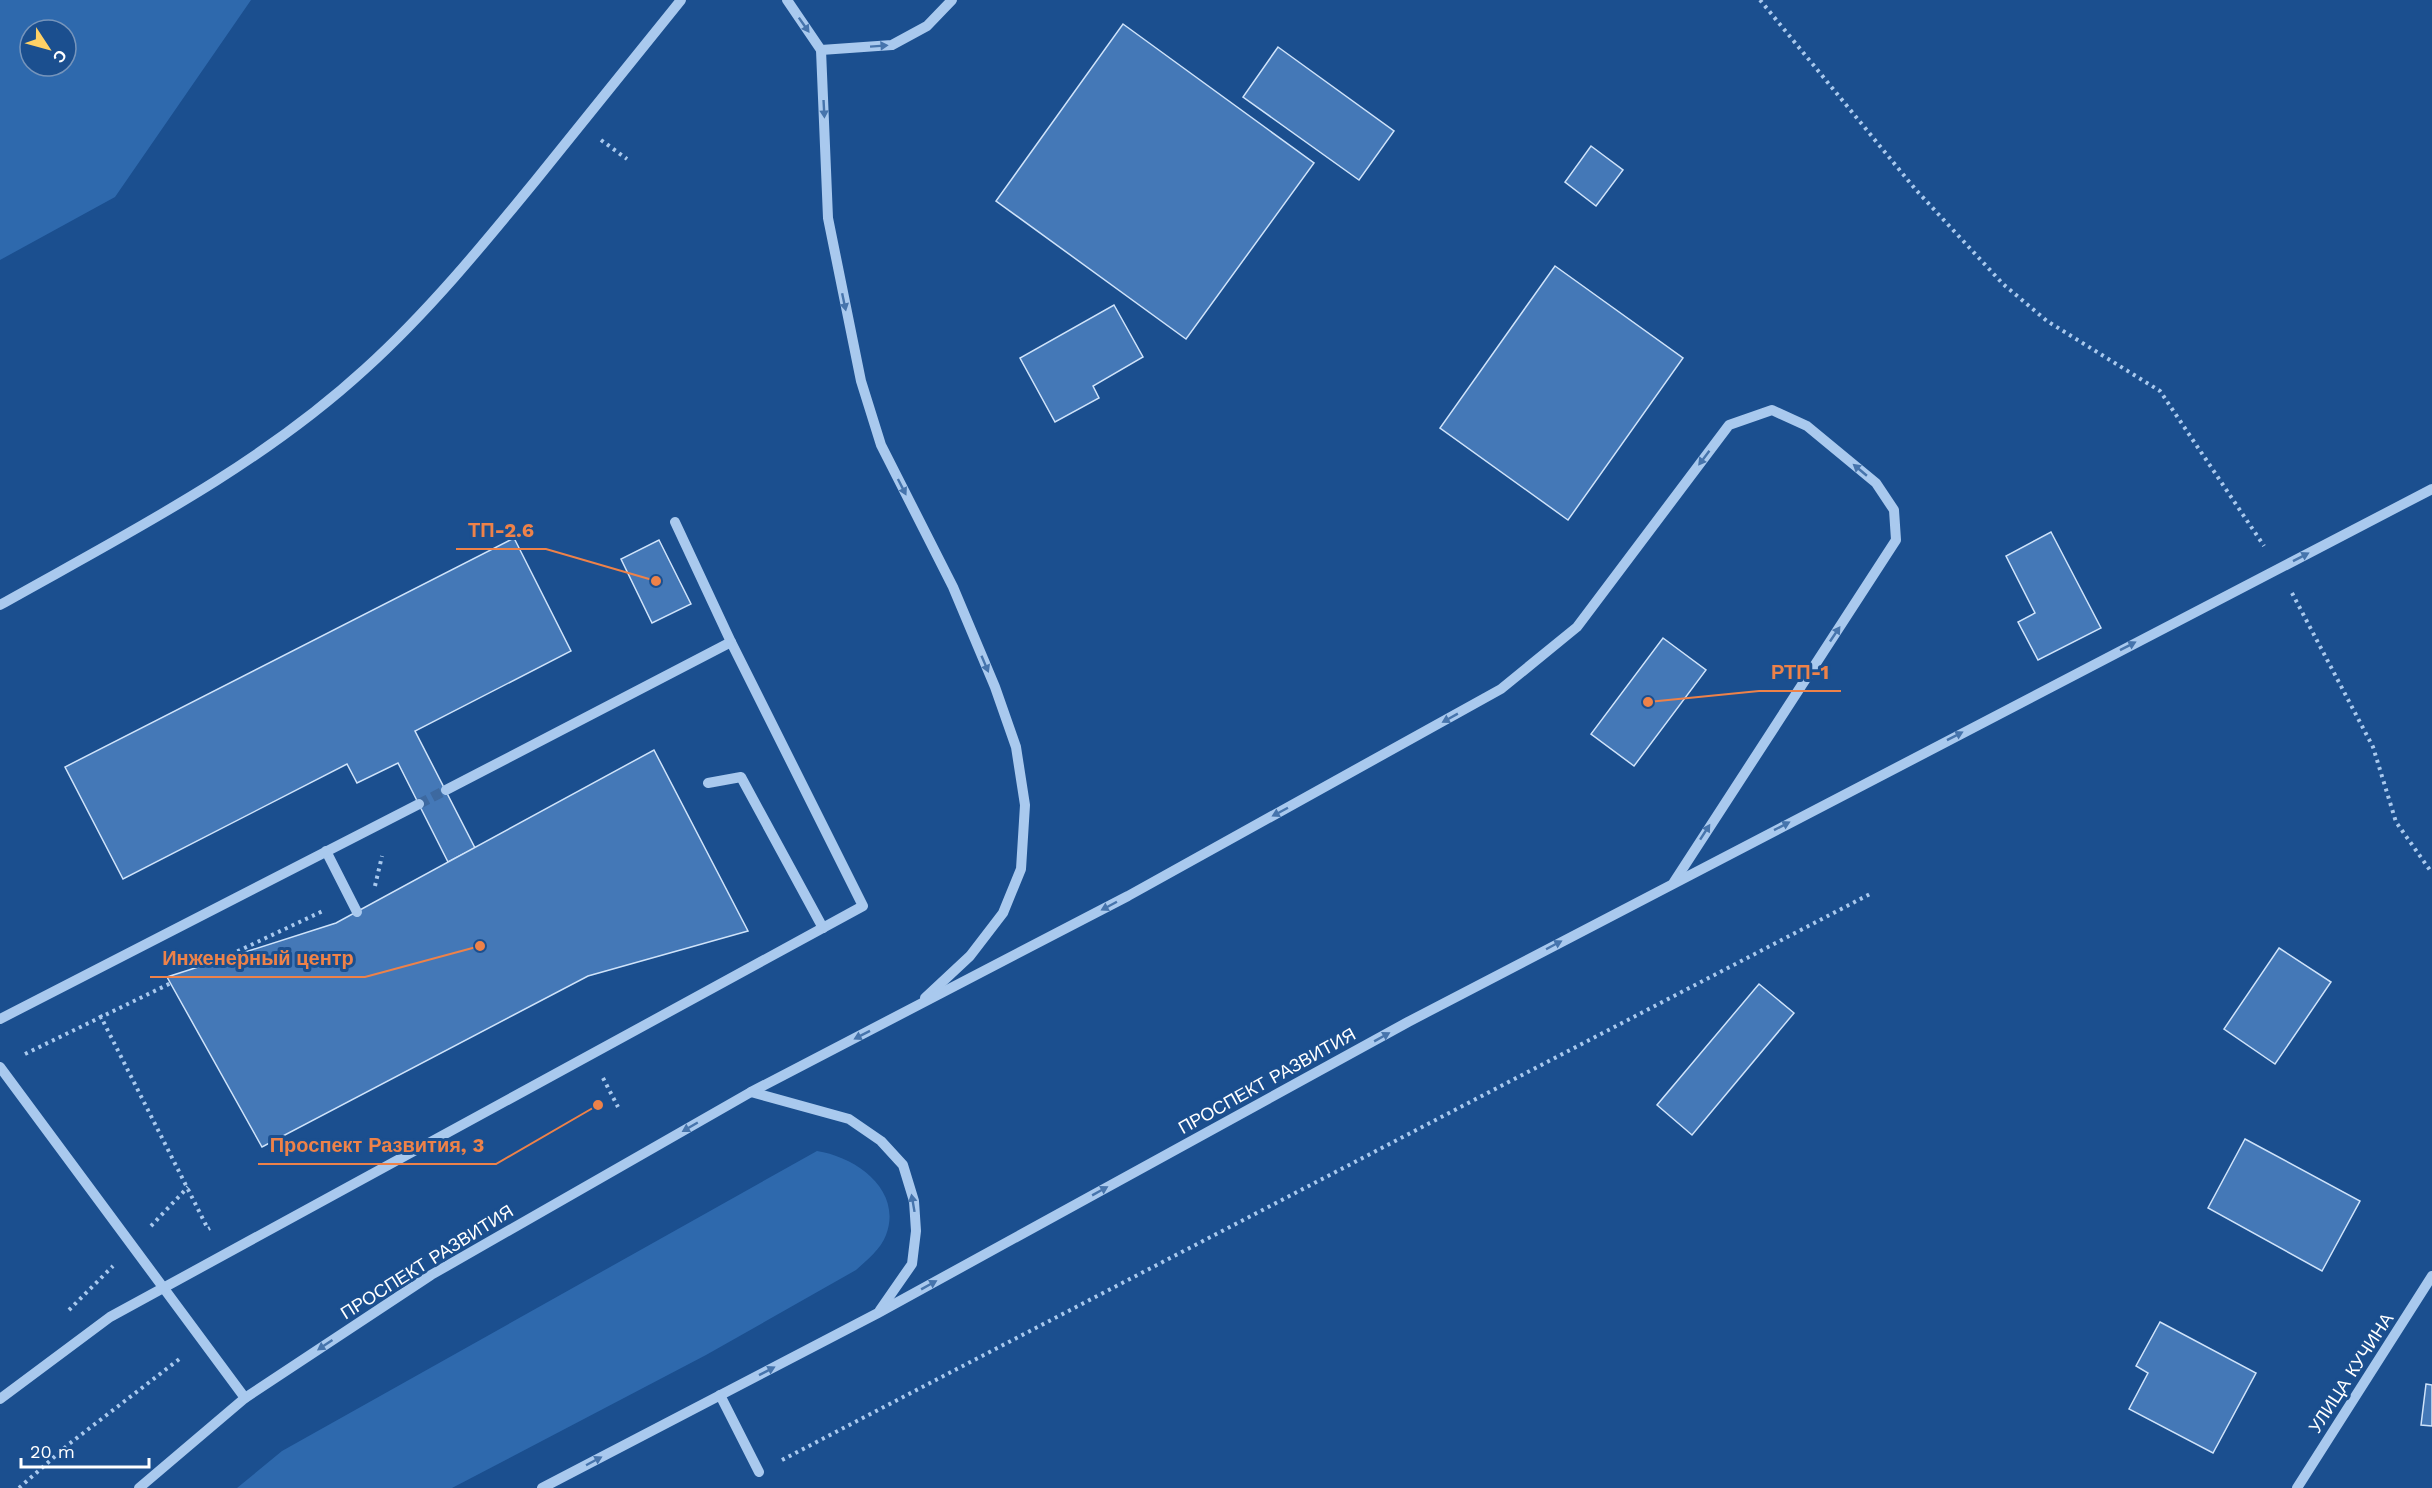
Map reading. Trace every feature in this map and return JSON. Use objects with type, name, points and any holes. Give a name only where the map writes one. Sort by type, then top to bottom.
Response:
[{"type":"street","points":[[0,605],[212,486],[289,431],[365,370],[438,295],[505,218],[681,0]]},
{"type":"street","points":[[787,0],[821,50],[828,218],[861,381],[881,445],[953,587],[995,687],[1016,747],[1025,806],[1021,868],[1003,913],[970,956],[914,1008]]},
{"type":"street","points":[[821,50],[892,45],[927,26],[952,0]]},
{"type":"street","name":"ПРОСПЕКТ РАЗВИТИЯ","points":[[139,1488],[245,1398],[431,1275],[751,1092],[1128,896],[1501,689],[1577,627],[1729,425],[1772,410],[1807,426],[1876,483],[1894,510],[1896,540],[1674,882]]},
{"type":"street","name":"ПРОСПЕКТ РАЗВИТИЯ","points":[[542,1488],[878,1313],[1408,1022],[2432,489]]},
{"type":"street","points":[[0,1399],[110,1317],[863,906],[731,642],[675,522]]},
{"type":"street","points":[[446,790],[731,642]]},
{"type":"street","points":[[708,783],[741,777],[823,928]]},
{"type":"street","points":[[0,1020],[419,804]]},
{"type":"street","points":[[326,851],[357,912]]},
{"type":"street","points":[[0,1066],[245,1398]]},
{"type":"street","name":"ПРОСПЕКТ РАЗВИТИЯ","points":[[751,1092],[849,1119],[881,1141],[903,1165],[914,1201],[916,1231],[912,1264],[878,1313]]},
{"type":"street","name":"УЛИЦА КУЧИНА","points":[[2297,1488],[2432,1276]]},
{"type":"street","points":[[720,1395],[759,1472]]},
{"type":"path","points":[[1760,0],[1916,190],[2003,284],[2047,321],[2160,391],[2279,568],[2373,747],[2396,822],[2432,873]]},
{"type":"path","points":[[759,1472],[1870,894]]},
{"type":"path","points":[[0,1066],[171,982]]},
{"type":"path","points":[[100,1016],[208,1229],[219,1223]]},
{"type":"path","points":[[19,1488],[69,1444],[204,1340]]},
{"type":"shaded area","points":[[0,0],[251,0],[115,197],[0,260]]},
{"type":"shaded area","points":[[817,1151],[832,1154],[860,1168],[882,1190],[888,1204],[890,1219],[884,1240],[856,1270],[706,1355],[452,1488],[237,1488],[282,1451]]},
{"type":"building","points":[[1123,24],[1314,163],[1186,339],[996,201]]},
{"type":"building","points":[[1278,47],[1394,131],[1359,180],[1243,97]]},
{"type":"building","points":[[1591,146],[1623,170],[1596,206],[1565,182]]},
{"type":"building","points":[[1555,266],[1683,358],[1568,520],[1440,428]]},
{"type":"building","points":[[1114,305],[1143,357],[1093,386],[1099,398],[1055,422],[1020,358]]},
{"type":"building","points":[[2051,532],[2101,628],[2038,660],[2018,622],[2035,613],[2006,556]]},
{"type":"building","points":[[514,538],[571,651],[415,731],[475,848],[448,862],[398,763],[357,783],[347,764],[123,879],[65,767]]},
{"type":"building","points":[[659,540],[691,604],[652,623],[621,559]]},
{"type":"building","points":[[1663,638],[1706,670],[1634,766],[1591,734]]},
{"type":"building","points":[[654,750],[748,931],[588,976],[262,1147],[167,977],[336,923]]},
{"type":"building","points":[[2279,948],[2331,982],[2275,1064],[2224,1029]]},
{"type":"building","points":[[1759,984],[1794,1013],[1692,1135],[1657,1105]]},
{"type":"building","points":[[2245,1139],[2360,1201],[2322,1271],[2208,1208]]},
{"type":"building","points":[[2160,1322],[2256,1373],[2213,1453],[2129,1409],[2148,1373],[2136,1366]]},
{"type":"building","points":[[2426,1384],[2432,1385],[2432,1426],[2421,1425]]},
{"type":"tunnel","points":[[419,804],[446,790]]},
{"type":"place","name":"ТП-2.6","points":[[656,581]]},
{"type":"place","name":"РТП-1","points":[[1648,702]]},
{"type":"place","name":"Инженерный центр","points":[[480,946]]},
{"type":"place","name":"Проспект Развития, 3","points":[[598,1105]]}]
